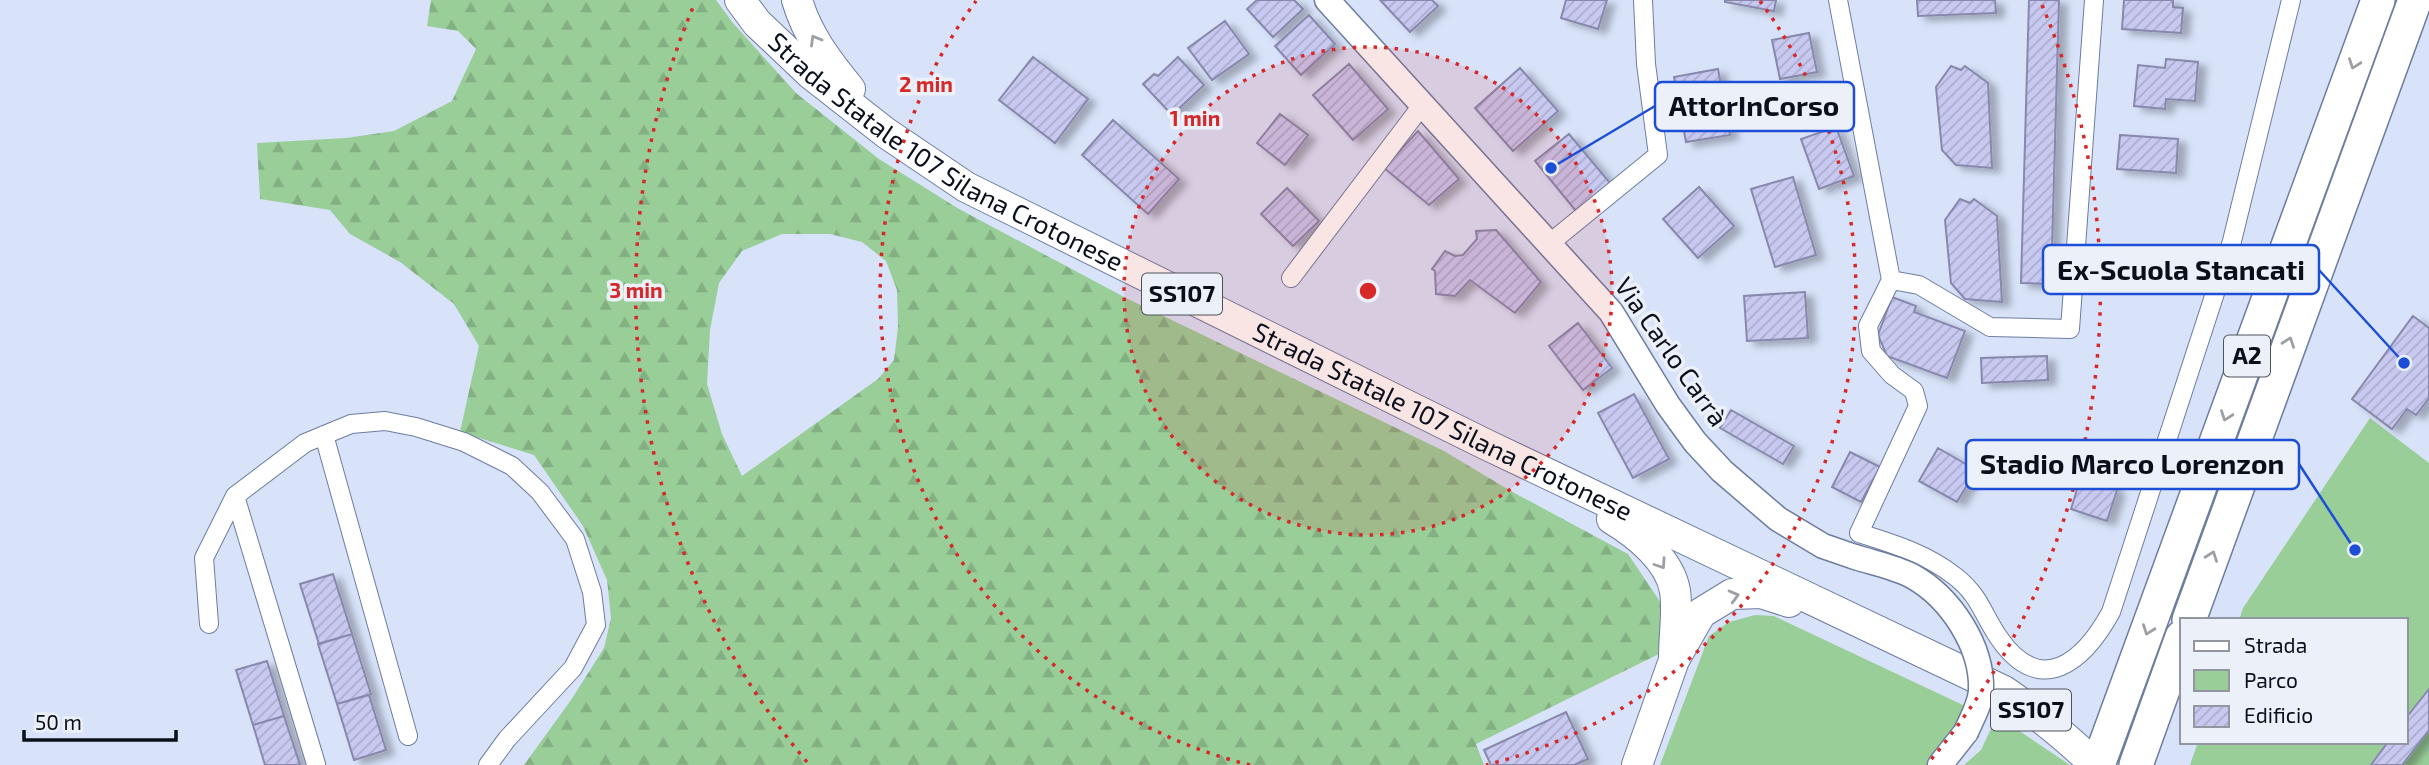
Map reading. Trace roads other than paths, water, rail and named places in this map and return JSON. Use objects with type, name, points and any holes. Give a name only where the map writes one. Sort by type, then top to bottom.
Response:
[{"type":"highway","name":"Strada Statale 107 Silana Crotonese","points":[[740,0],[757,23],[812,75],[886,133],[966,187],[1485,444],[2004,691],[2034,712],[2097,765]]},
{"type":"highway","points":[[797,0],[803,20],[826,60],[886,133]]},
{"type":"highway","name":"A2","points":[[2097,765],[2119,713],[2378,0]]},
{"type":"highway","name":"A2","points":[[2190,618],[2415,0]]},
{"type":"highway","points":[[1485,444],[1630,530],[1663,562],[1675,590],[1674,660]]},
{"type":"highway","points":[[1637,765],[1674,660],[1700,613],[1732,594],[1761,593],[1869,628]]},
{"type":"highway","points":[[2136,765],[2180,643]]},
{"type":"main road","name":"Via Carlo Carrà","points":[[1327,0],[1611,312],[1668,405],[1695,442],[1722,471],[1778,519],[1823,546],[1857,545],[1920,581],[1945,603],[1972,644],[1981,692],[1966,732],[1940,765]]},
{"type":"street","points":[[1550,243],[1658,155],[1646,64],[1643,0]]},
{"type":"street","points":[[1838,0],[1891,280],[1868,326],[1871,351],[1892,375],[1914,391],[1918,406],[1857,545],[1914,550],[1958,578],[1980,601],[1998,638],[2018,662],[2037,670],[2056,669],[2078,656],[2097,637],[2111,612],[2232,241],[2291,0]]},
{"type":"street","points":[[1891,280],[1919,285],[1990,327],[2070,329],[2094,0]]},
{"type":"street","points":[[1291,278],[1423,104]]},
{"type":"street","points":[[209,624],[204,558],[235,496],[305,443],[351,424],[385,421],[416,427],[464,442],[512,466],[540,492],[575,539],[592,592],[596,625],[573,668],[507,739],[488,765]]},
{"type":"street","points":[[324,435],[408,736]]},
{"type":"street","points":[[235,496],[316,764]]},
{"type":"place","name":"AttorInCorso","points":[[1551,168]]},
{"type":"place","name":"Ex-Scuola Stancati","points":[[2404,363]]},
{"type":"place","name":"Stadio Marco Lorenzon","points":[[2355,550]]}]
